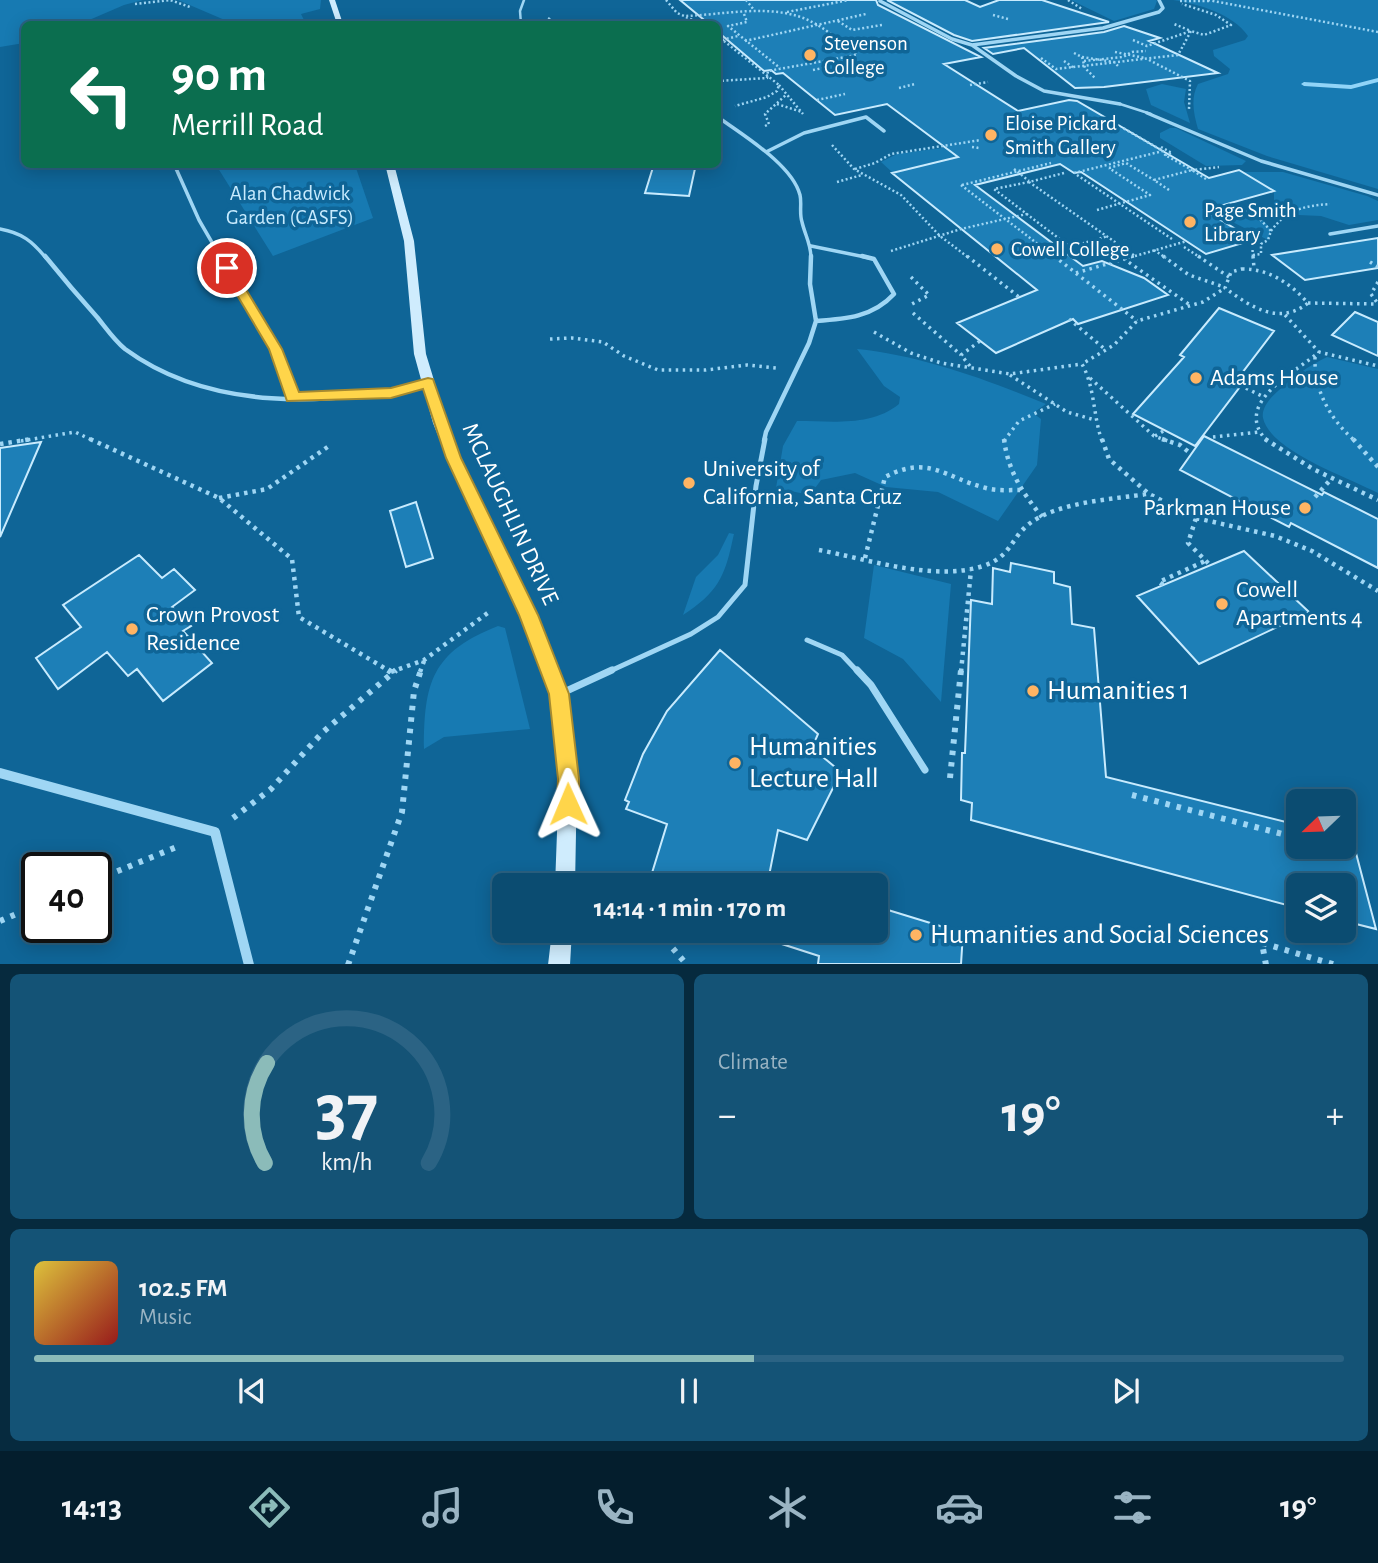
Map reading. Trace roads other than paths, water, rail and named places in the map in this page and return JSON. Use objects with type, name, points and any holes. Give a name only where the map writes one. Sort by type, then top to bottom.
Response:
[{"type":"street","points":[[332,0],[339,21]]},
{"type":"street","points":[[880,0],[952,39],[972,45],[1016,76],[1044,91],[1120,104]]},
{"type":"street","points":[[972,45],[1113,26],[1159,12],[1163,8],[1159,0]]},
{"type":"street","name":"MCLAUGHLIN DRIVE","points":[[390,168],[409,241],[420,354],[428,383],[454,458],[528,615],[559,694],[568,779],[565,873]]},
{"type":"street","points":[[0,773],[215,832],[249,964]]},
{"type":"street","points":[[559,964],[561,943]]},
{"type":"lane","points":[[521,21],[520,11],[524,0]]},
{"type":"lane","points":[[1120,104],[1162,116],[1191,131],[1276,165],[1378,195]]},
{"type":"lane","points":[[766,152],[804,133],[866,117],[884,131]]},
{"type":"lane","points":[[559,694],[691,634],[718,617],[745,585],[756,486],[766,432],[816,321],[810,284],[811,246],[802,220],[800,194],[788,174],[766,152],[721,119]]},
{"type":"lane","points":[[176,168],[203,228],[275,349],[291,387],[292,398]]},
{"type":"lane","points":[[1330,234],[1378,226]]},
{"type":"lane","points":[[0,229],[20,233],[32,241],[125,348],[149,364],[184,380],[217,390],[292,398],[391,393],[428,383]]},
{"type":"lane","points":[[811,246],[874,259],[894,294],[886,306],[872,313],[853,318],[816,321]]},
{"type":"lane","points":[[807,640],[842,655],[870,685],[925,770]]},
{"type":"waterway","points":[[1304,84],[1351,87],[1378,80]]},
{"type":"place","name":"Stevenson College","points":[[810,55]]},
{"type":"place","name":"Eloise Pickard Smith Gallery","points":[[991,135]]},
{"type":"place","name":"Page Smith Library","points":[[1190,222]]},
{"type":"place","name":"Cowell College","points":[[997,249]]},
{"type":"place","name":"Adams House","points":[[1196,378]]},
{"type":"place","name":"University of California, Santa Cruz","points":[[689,483]]},
{"type":"place","name":"Parkman House","points":[[1305,508]]},
{"type":"place","name":"Cowell Apartments 4","points":[[1222,604]]},
{"type":"place","name":"Crown Provost Residence","points":[[132,629]]},
{"type":"place","name":"Humanities 1","points":[[1033,691]]},
{"type":"place","name":"Humanities Lecture Hall","points":[[735,763]]},
{"type":"place","name":"Humanities and Social Sciences","points":[[916,935]]},
{"type":"park label","name":"Alan Chadwick Garden (CASFS)","points":[[290,205]]}]
